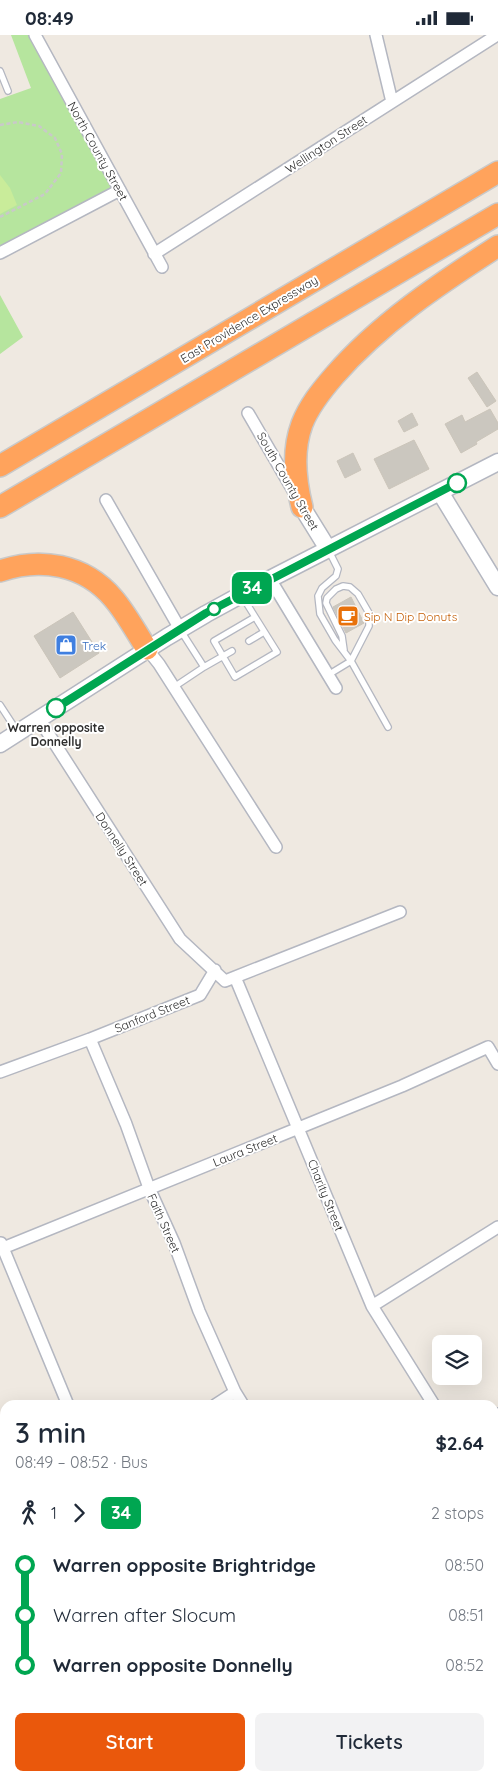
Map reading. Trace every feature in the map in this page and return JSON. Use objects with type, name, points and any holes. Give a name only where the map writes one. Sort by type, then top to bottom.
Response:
[{"type":"highway","name":"East Providence Expressway","points":[[0,466],[498,172]]},
{"type":"highway","points":[[0,507],[498,214]]},
{"type":"highway","points":[[302,507],[297,487],[296,450],[307,413],[321,392],[351,358],[398,315],[446,280],[498,246]]},
{"type":"highway","points":[[0,459],[39,443]]},
{"type":"highway","points":[[0,571],[25,564],[37,563],[62,566],[86,575],[105,589],[113,598],[147,649]]},
{"type":"main road","points":[[0,744],[180,629],[270,579],[498,462]]},
{"type":"main road","points":[[440,492],[498,587]]},
{"type":"main road","name":"South County Street","points":[[302,507],[328,549]]},
{"type":"street","name":"North County Street","points":[[35,35],[162,267]]},
{"type":"street","points":[[376,35],[392,102]]},
{"type":"street","name":"Wellington Street","points":[[154,254],[497,35]]},
{"type":"street","points":[[0,253],[120,190]]},
{"type":"street","name":"South County Street","points":[[248,413],[302,507]]},
{"type":"street","points":[[106,500],[180,629]]},
{"type":"street","points":[[270,579],[336,688]]},
{"type":"street","points":[[147,649],[174,687],[276,847]]},
{"type":"street","name":"Donnelly Street","points":[[40,719],[180,939],[215,971]]},
{"type":"street","points":[[215,971],[225,981],[400,912]]},
{"type":"street","name":"Sanford Street","points":[[0,1072],[90,1039],[200,995],[215,971]]},
{"type":"street","name":"Charity Street","points":[[235,977],[372,1306],[431,1400]]},
{"type":"street","name":"Faith Street","points":[[90,1039],[126,1124],[149,1188],[174,1243],[199,1311],[240,1400]]},
{"type":"street","name":"Laura Street","points":[[1,1246],[402,1086],[488,1047],[498,1064]]},
{"type":"street","points":[[372,1306],[498,1227]]},
{"type":"street","points":[[1,1246],[66,1400]]},
{"type":"street","points":[[222,1400],[235,1392]]},
{"type":"lane","points":[[0,71],[8,91]]},
{"type":"lane","points":[[328,549],[338,569],[336,576],[322,588],[318,596],[320,614],[335,640],[351,661],[388,727]]},
{"type":"lane","points":[[328,675],[351,661],[368,626],[368,613],[354,589],[343,586],[331,592],[326,603],[342,636],[345,652]]},
{"type":"lane","points":[[241,595],[255,617],[264,632],[277,652],[235,677],[214,641],[255,617]]},
{"type":"lane","points":[[180,629],[204,667]]},
{"type":"lane","points":[[250,641],[264,632]]},
{"type":"lane","points":[[174,687],[232,651]]},
{"type":"lane","points":[[0,705],[18,733]]},
{"type":"path","points":[[0,125],[18,122],[39,126],[55,138],[62,154],[60,173],[45,194],[0,217]]},
{"type":"green space","points":[[11,35],[35,35],[120,192],[0,253],[0,99],[31,88]]},
{"type":"green space","points":[[0,175],[10,188],[17,205],[0,214]]},
{"type":"green space","points":[[0,295],[23,337],[0,354]]},
{"type":"building","points":[[477,372],[496,401],[487,407],[468,378]]},
{"type":"building","points":[[490,409],[498,423],[498,429],[461,453],[445,424],[462,415],[465,422]]},
{"type":"building","points":[[412,413],[418,425],[404,432],[398,421]]},
{"type":"building","points":[[414,440],[429,469],[389,489],[374,459]]},
{"type":"building","points":[[353,453],[361,470],[345,478],[337,461]]},
{"type":"building","points":[[351,597],[364,623],[346,633],[333,607]]},
{"type":"building","name":"Trek","points":[[73,612],[99,653],[60,678],[34,636]]},
{"type":"bus line","name":"34","points":[[56,708],[206,613],[457,483]]},
{"type":"place","name":"Sip N Dip Donuts","points":[[348,616]]},
{"type":"place","name":"Trek","points":[[66,645]]},
{"type":"place","name":"Warren opposite Donnelly","points":[[56,708]]}]
